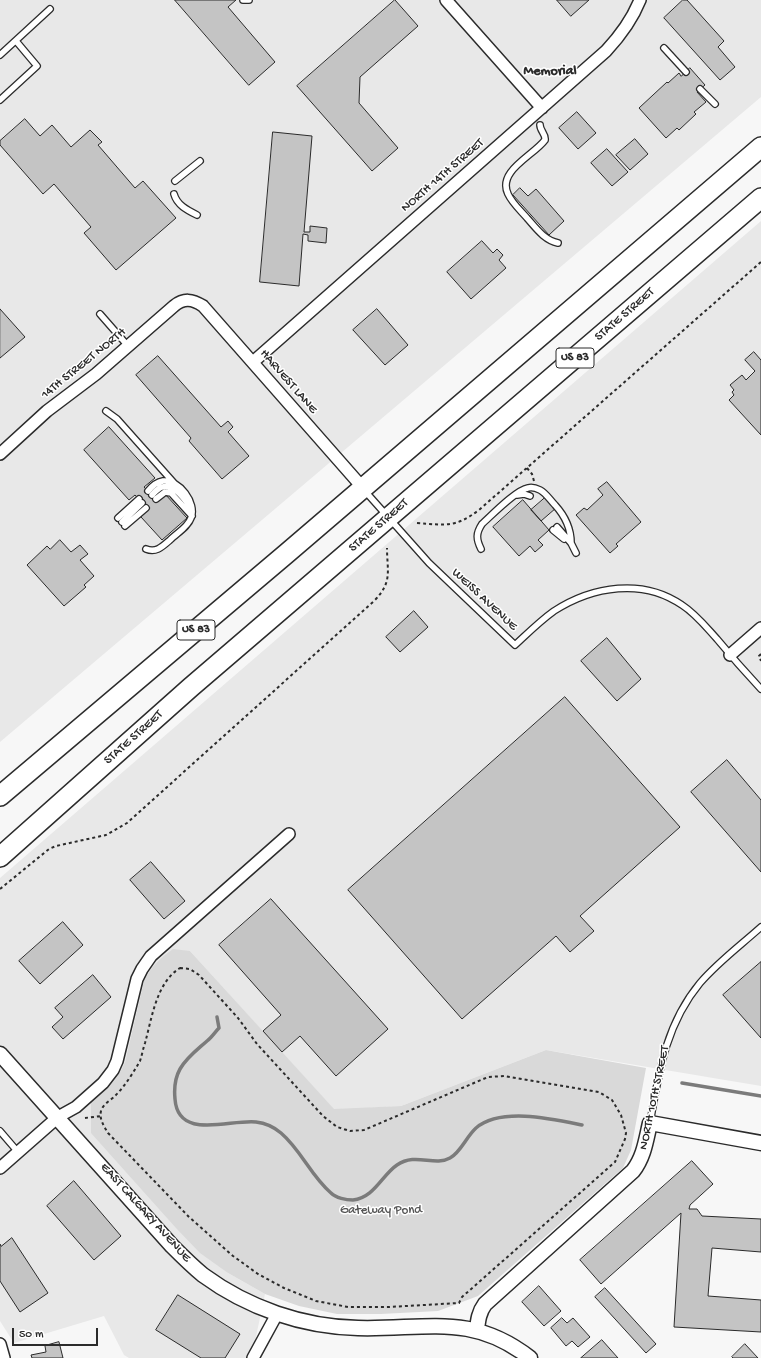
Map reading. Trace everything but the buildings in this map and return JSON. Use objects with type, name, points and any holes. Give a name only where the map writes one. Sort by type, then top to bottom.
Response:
[{"type":"highway","name":"US 83","points":[[0,796],[761,147]]},
{"type":"highway","name":"STATE STREET","points":[[0,857],[191,687],[761,198]]},
{"type":"street","points":[[446,0],[542,108]]},
{"type":"street","name":"NORTH 14TH STREET","points":[[253,362],[542,108],[615,41],[631,20],[640,0]]},
{"type":"street","name":"HARVEST LANE","points":[[188,300],[193,300],[202,306],[363,488]]},
{"type":"street","name":"14TH STREET NORTH","points":[[0,454],[42,416],[88,381],[174,306],[188,300]]},
{"type":"street","points":[[730,655],[761,628]]},
{"type":"street","points":[[0,1168],[58,1117],[76,1107],[102,1083],[113,1070],[117,1061],[137,979],[150,956],[289,834]]},
{"type":"street","name":"EAST CALGARY AVENUE","points":[[0,1054],[172,1246],[212,1281],[232,1294],[277,1314],[308,1323],[344,1328],[444,1326],[477,1330],[496,1337],[513,1346],[530,1358]]},
{"type":"street","points":[[650,1123],[761,1143]]},
{"type":"street","name":"NORTH 10TH STREET","points":[[477,1330],[478,1318],[485,1304],[634,1171],[643,1156],[650,1123]]},
{"type":"street","points":[[253,1358],[277,1314]]},
{"type":"street","points":[[0,1344],[4,1358]]},
{"type":"lane","points":[[243,0],[250,0]]},
{"type":"lane","points":[[0,55],[50,9]]},
{"type":"lane","points":[[0,100],[37,66],[16,41]]},
{"type":"lane","points":[[664,48],[686,72]]},
{"type":"lane","points":[[700,89],[714,104]]},
{"type":"lane","points":[[540,125],[545,140],[510,173],[506,181],[506,190],[510,198],[543,236],[550,241],[558,243]]},
{"type":"lane","points":[[175,181],[200,161]]},
{"type":"lane","points":[[174,194],[176,200],[183,207],[197,215]]},
{"type":"lane","points":[[100,314],[128,346]]},
{"type":"lane","points":[[106,411],[117,419],[191,501],[192,514],[187,524],[160,548],[152,551],[146,549]]},
{"type":"lane","points":[[176,484],[168,481],[158,482],[152,495],[165,492],[171,493],[192,514]]},
{"type":"lane","name":"WEISS AVENUE","points":[[363,488],[429,563],[515,645],[546,618],[566,604],[603,590],[634,588],[664,595],[682,605],[699,620],[761,689]]},
{"type":"lane","points":[[481,549],[477,538],[479,528],[482,524],[522,490],[534,488],[545,494],[561,512],[568,525],[571,543],[576,553]]},
{"type":"lane","points":[[510,499],[528,497]]},
{"type":"lane","points":[[122,522],[142,503],[122,522]]},
{"type":"lane","points":[[555,528],[571,543]]},
{"type":"lane","name":"NORTH 10TH STREET","points":[[650,1123],[663,1054],[667,1040],[681,1012],[696,988],[712,970],[761,927]]},
{"type":"lane","points":[[0,1131],[18,1152]]},
{"type":"path","points":[[417,524],[451,524],[464,521],[479,510],[761,262]]},
{"type":"path","points":[[527,468],[534,479],[534,488]]},
{"type":"path","points":[[0,888],[49,849],[56,846],[106,835],[120,828],[132,818],[374,601],[385,587],[388,575],[387,548]]},
{"type":"path","points":[[761,654],[759,656],[761,661]]},
{"type":"path","points":[[180,968],[190,969],[199,975],[238,1018],[258,1044],[323,1116],[337,1127],[350,1131],[364,1130],[488,1077],[504,1076],[599,1092],[612,1100],[621,1115],[626,1133],[615,1162],[462,1297],[459,1303],[389,1307],[348,1307],[316,1301],[284,1288],[258,1274],[233,1256],[189,1217],[108,1134],[101,1120],[101,1116],[101,1110],[105,1104],[116,1096],[124,1086],[140,1059],[156,1004],[164,984],[173,973],[180,968]]},
{"type":"path","points":[[85,1118],[101,1116]]},
{"type":"shaded area","points":[[0,0],[761,0],[761,97],[0,742]]},
{"type":"shaded area","points":[[761,221],[761,1086],[546,1050],[401,1106],[334,1110],[190,951],[149,972],[144,981],[125,1062],[120,1073],[112,1084],[91,1102],[228,1273],[265,1294],[254,1346],[247,1358],[129,1358],[124,1355],[104,1316],[14,1343],[0,1321],[0,878]]},
{"type":"green space","name":"Gateway Pond","points":[[173,949],[190,951],[334,1109],[401,1106],[546,1050],[646,1068],[631,1150],[623,1168],[478,1296],[438,1311],[381,1314],[337,1314],[299,1306],[265,1294],[228,1273],[200,1253],[91,1133],[91,1102],[111,1085],[122,1069],[125,1062],[144,981],[156,963]]},
{"type":"waterway","points":[[217,1017],[219,1028],[189,1057],[178,1072],[175,1091],[178,1112],[185,1120],[195,1124],[207,1125],[256,1122],[272,1127],[288,1140],[318,1179],[333,1195],[347,1200],[353,1200],[367,1195],[392,1169],[404,1161],[418,1159],[438,1161],[450,1158],[457,1152],[476,1128],[499,1118],[528,1116],[582,1125]]},
{"type":"waterway","points":[[682,1083],[761,1096]]},
{"type":"district","name":"Memorial","points":[[550,72]]}]
